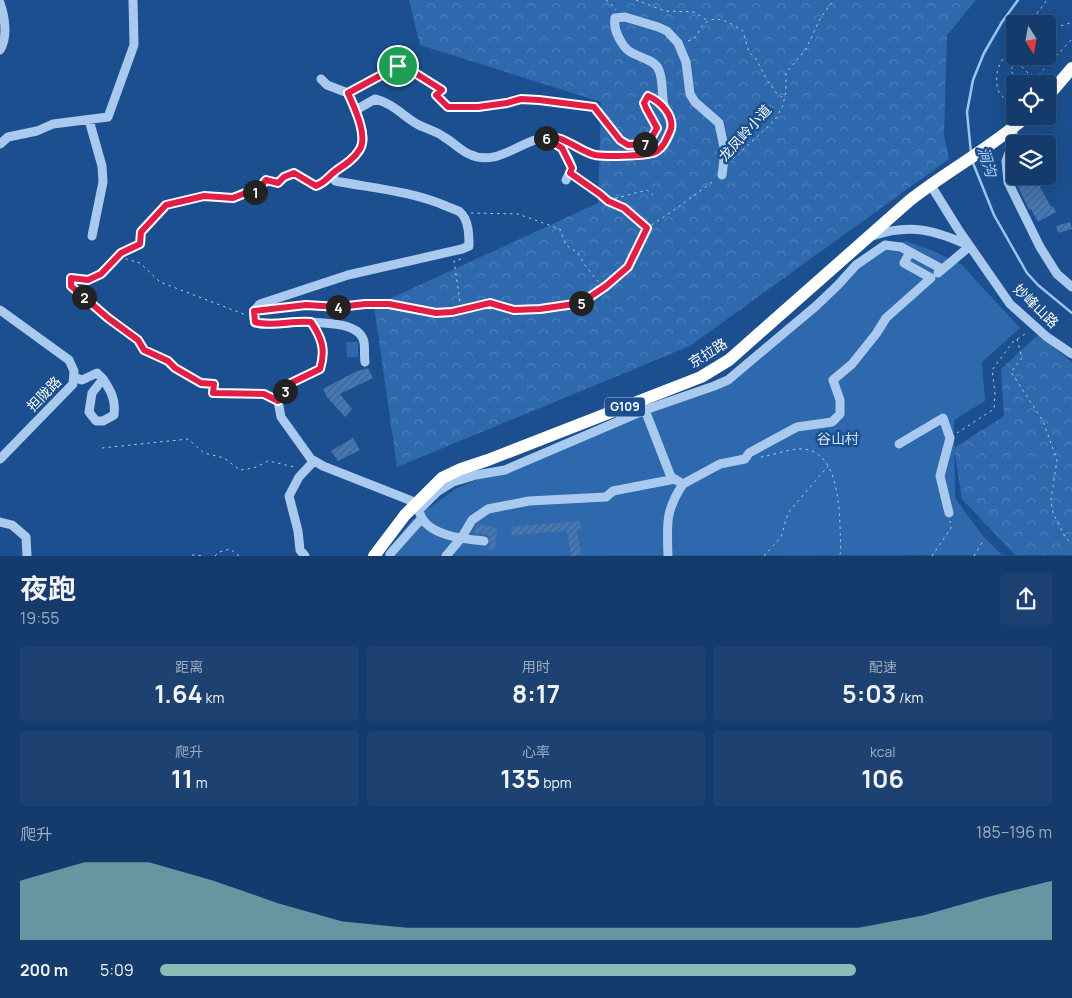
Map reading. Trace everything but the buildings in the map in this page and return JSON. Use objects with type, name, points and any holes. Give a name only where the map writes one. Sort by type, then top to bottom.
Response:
[{"type":"highway","points":[[1056,87],[1072,68]]},
{"type":"highway","name":"京拉路","points":[[374,556],[405,514],[419,510],[442,478],[461,469],[643,405],[701,377],[729,360],[934,181],[1017,125]]},
{"type":"street","points":[[0,144],[8,137],[37,131],[53,124],[108,118],[134,45],[133,0]]},
{"type":"street","points":[[0,3],[4,15],[4,44],[0,50]]},
{"type":"street","points":[[356,110],[375,99],[386,101],[417,123],[443,136],[468,154],[480,159],[499,157],[533,139],[549,136],[569,142],[594,154],[637,155],[655,152],[664,144],[671,129],[671,122],[664,106],[661,77],[655,64],[628,51],[621,44],[614,24],[615,18],[625,17],[667,31],[678,43],[686,62],[690,94],[695,102],[719,123],[725,152],[722,175]]},
{"type":"street","points":[[348,93],[398,66],[404,66],[442,90]]},
{"type":"street","points":[[321,79],[328,85],[348,93],[356,110],[363,138],[361,148],[352,159],[333,173],[335,181],[404,193],[440,204],[460,213],[467,224],[469,236],[468,246],[462,249],[348,275],[260,304],[254,311],[253,317],[255,322],[261,324],[298,320],[349,327],[360,333],[364,341],[364,362]]},
{"type":"street","points":[[89,120],[102,166],[103,182],[92,236]]},
{"type":"street","points":[[1014,128],[1013,142],[1006,160],[1008,182],[1040,248],[1057,274],[1072,288]]},
{"type":"street","points":[[544,137],[562,148],[572,168],[568,177]]},
{"type":"street","name":"妙峰山路","points":[[934,181],[970,246],[1010,304],[1038,330],[1072,354]]},
{"type":"street","points":[[446,556],[462,537],[472,520],[488,509],[528,501],[606,497],[613,491],[679,481],[720,464],[745,458],[749,453],[797,426],[832,422],[840,414],[840,400],[833,380],[852,364],[886,318],[970,246],[941,234],[920,229],[893,230],[867,238]]},
{"type":"street","points":[[679,481],[671,477],[643,405],[714,386],[728,380],[816,306],[856,265],[885,245],[901,247],[942,269]]},
{"type":"street","points":[[910,252],[904,263],[931,278]]},
{"type":"street","name":"担陇路","points":[[0,310],[69,360],[74,371],[73,384],[0,459]]},
{"type":"street","points":[[311,322],[321,338],[324,348],[320,369],[291,383],[278,401],[281,417],[314,461],[419,510],[430,527],[440,532],[484,541]]},
{"type":"street","points":[[74,377],[82,380],[97,373],[103,379]]},
{"type":"street","points":[[898,444],[943,418],[950,438],[940,476],[949,513]]},
{"type":"street","points":[[305,556],[300,550],[298,531],[289,496],[299,477],[314,461]]},
{"type":"street","points":[[668,556],[667,518],[679,481]]},
{"type":"street","points":[[390,554],[419,510]]},
{"type":"street","points":[[0,522],[12,525],[26,537],[27,556]]},
{"type":"path","points":[[606,0],[614,7],[619,18]]},
{"type":"path","points":[[636,0],[665,10],[694,12],[708,21]]},
{"type":"path","points":[[827,0],[831,4]]},
{"type":"path","name":"龙凤岭小道","points":[[647,228],[722,175],[735,156],[775,120],[784,105],[786,73],[806,49],[821,17],[834,0]]},
{"type":"path","points":[[1035,15],[1046,0]]},
{"type":"path","points":[[678,43],[692,40],[708,21],[718,19],[730,23],[743,31],[749,52],[756,59],[777,94],[785,99]]},
{"type":"path","points":[[1056,26],[1072,22]]},
{"type":"path","points":[[1039,75],[1072,39]]},
{"type":"path","points":[[1006,55],[995,72],[997,89],[1006,99]]},
{"type":"path","points":[[1014,75],[1010,70],[1014,65],[1020,66],[1029,75]]},
{"type":"path","points":[[442,90],[436,95],[448,107],[478,107],[521,99],[594,107],[620,140],[628,145],[648,144],[657,128],[644,103],[648,96],[656,99],[664,106]]},
{"type":"path","points":[[278,401],[264,394],[213,393],[214,384],[201,383],[175,368],[168,361],[144,350],[138,340],[108,318],[71,286],[71,278],[88,280],[101,274],[121,253],[140,244],[141,232],[166,205],[204,196],[233,198],[248,192],[256,192],[266,180],[278,183],[284,177],[294,173],[316,186],[326,182],[333,173]]},
{"type":"path","points":[[270,309],[306,305],[339,307],[389,304],[436,313],[461,310],[490,303],[514,310],[540,309],[581,303],[608,285],[628,267],[647,228],[624,208],[608,201],[600,194],[568,177]]},
{"type":"path","points":[[608,201],[647,190],[653,195]]},
{"type":"path","points":[[460,213],[518,214],[560,229],[566,245],[578,253],[601,286],[608,285]]},
{"type":"path","points":[[121,253],[126,259],[140,263],[160,282],[253,317]]},
{"type":"path","points":[[461,310],[454,261],[462,258]]},
{"type":"path","points":[[950,438],[994,409],[992,370],[1013,342],[1027,333],[1038,330]]},
{"type":"path","points":[[1017,339],[1022,358],[1011,372],[1043,421],[1057,460],[1051,500],[1054,513],[1065,537],[1072,544]]},
{"type":"path","points":[[102,448],[188,439],[204,453],[224,458],[240,470],[254,468],[268,460],[306,469]]},
{"type":"path","points":[[745,458],[754,459],[799,449],[816,453],[824,459],[835,483],[839,500],[839,556]]},
{"type":"path","points":[[764,556],[780,537],[788,513],[828,466]]},
{"type":"path","points":[[932,556],[951,528],[949,513]]},
{"type":"path","points":[[974,556],[983,541]]},
{"type":"path","points":[[215,556],[219,552],[230,549],[239,556]]},
{"type":"path","points":[[192,556],[205,556]]},
{"type":"green space","points":[[409,0],[976,0],[947,35],[944,135],[949,159],[690,346],[397,467],[374,306],[598,203],[601,102],[420,45]]},
{"type":"green space","name":"谷山村","points":[[906,241],[961,264],[1020,328],[982,362],[985,401],[954,420],[955,498],[983,536],[1002,555],[383,556],[412,520],[457,488],[722,379],[765,348],[857,261],[875,250]]},
{"type":"green space","points":[[1038,335],[1072,362],[1072,555],[1015,555],[962,499],[954,448],[1004,416],[1001,369]]},
{"type":"green space","points":[[346,342],[358,342],[358,357],[347,357]]},
{"type":"waterway","name":"涧沟","points":[[971,153],[967,112],[973,80],[984,53],[1002,22],[1018,0]]},
{"type":"waterway","name":"涧沟","points":[[973,163],[994,215],[1027,273],[1038,285],[1072,313]]},
{"type":"route","points":[[398,66],[404,66],[442,90],[436,95],[448,107],[478,107],[521,99],[594,107],[620,140],[628,145],[648,144],[657,128],[644,103],[648,96],[656,99],[664,106],[671,122],[671,129],[664,144],[655,152],[637,155],[594,154],[569,142],[549,136],[544,137],[562,148],[569,158],[572,168],[570,173],[608,201],[624,208],[647,228],[628,267],[606,286],[581,303],[540,309],[514,310],[490,303],[452,312],[436,313],[389,304],[339,307],[306,305],[254,311],[253,317],[255,322],[261,324],[298,320],[311,322],[321,338],[324,348],[320,369],[291,383],[278,401],[264,394],[213,393],[214,384],[201,383],[175,368],[168,361],[144,350],[138,340],[108,318],[71,286],[71,278],[88,280],[101,274],[121,253],[140,244],[141,232],[166,205],[204,196],[233,198],[248,192],[256,192],[266,180],[278,183],[284,177],[294,173],[316,186],[326,182],[333,173],[352,159],[361,148],[363,138],[356,110],[348,93],[398,66]]}]
